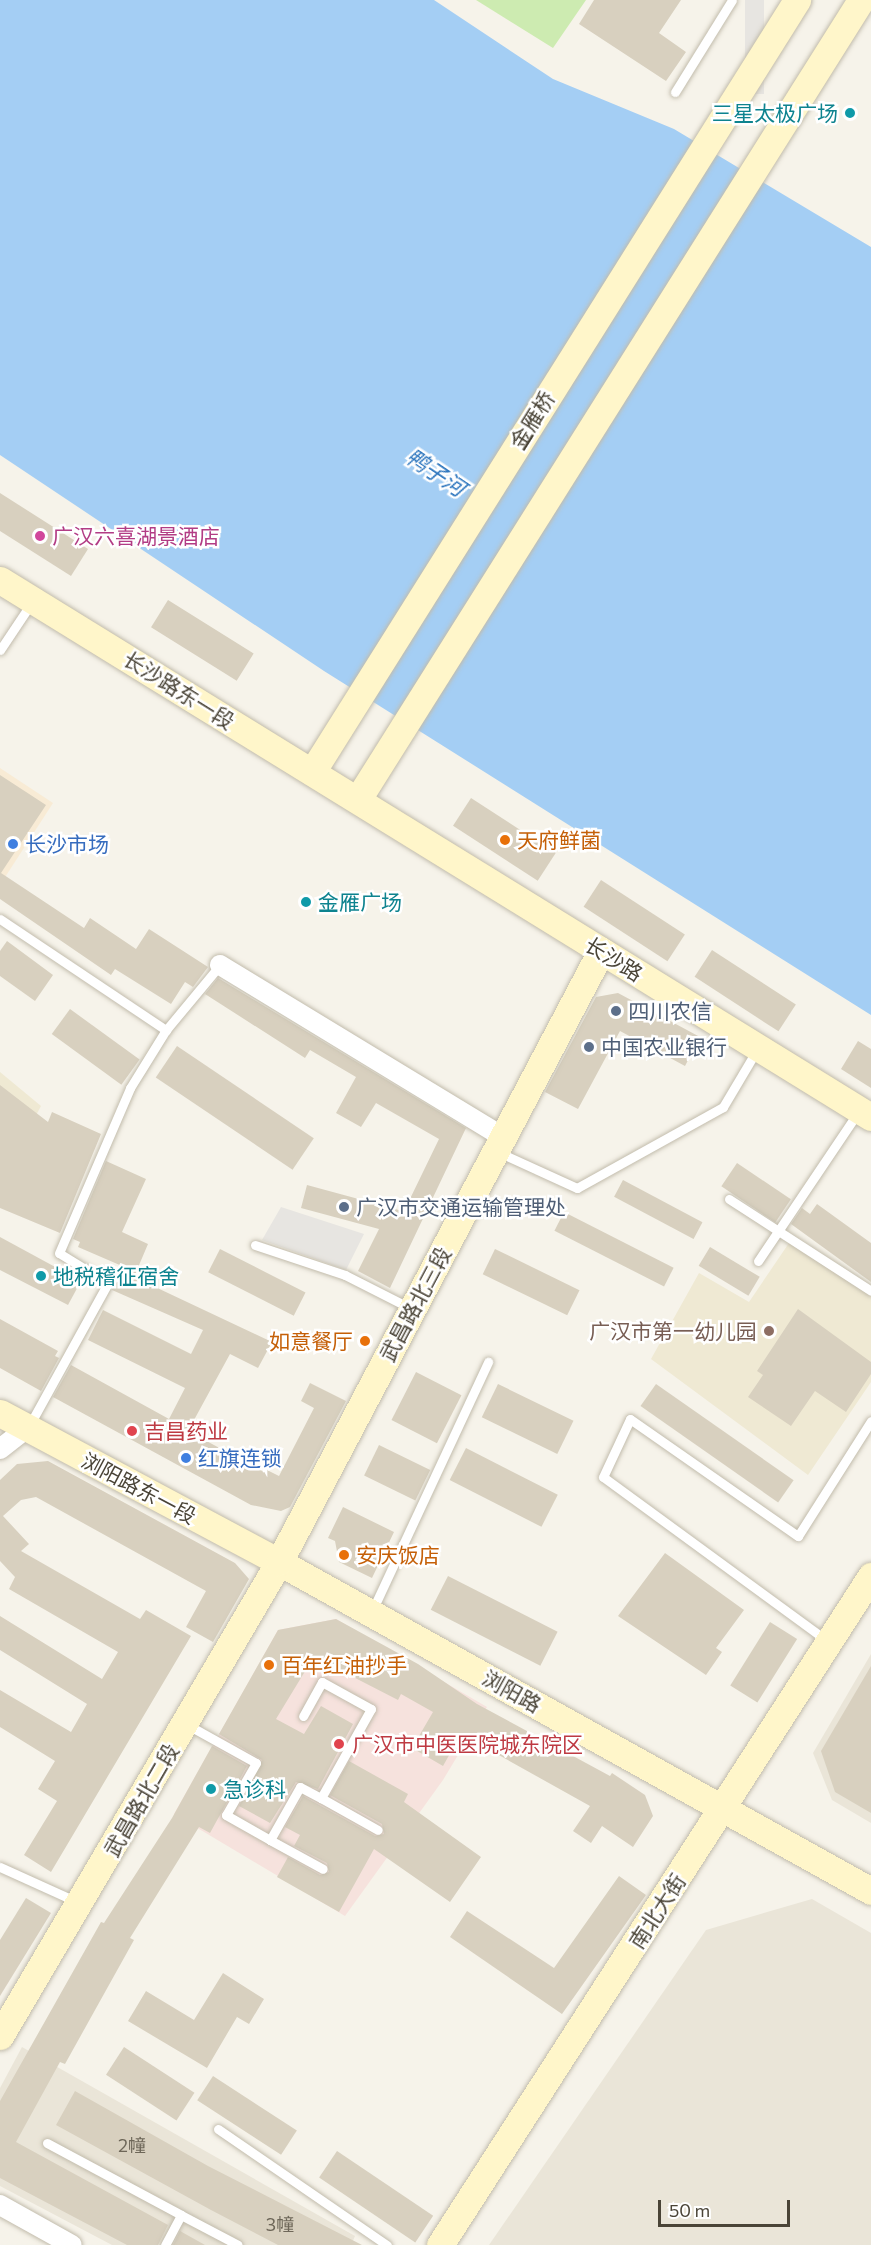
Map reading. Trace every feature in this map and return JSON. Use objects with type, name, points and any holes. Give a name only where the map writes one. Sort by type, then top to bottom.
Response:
[{"type":"street","name":"金雁桥","points":[[312,772],[728,106],[797,0]]},
{"type":"street","points":[[358,799],[861,0]]},
{"type":"street","name":"长沙路东一段","points":[[0,580],[358,799]]},
{"type":"street","name":"长沙路","points":[[358,799],[865,1114]]},
{"type":"street","name":"武昌路北三段","points":[[279,1562],[601,951]]},
{"type":"street","points":[[220,964],[499,1144]]},
{"type":"street","name":"浏阳路东一段","points":[[0,1413],[279,1562]]},
{"type":"street","points":[[0,1449],[27,1428]]},
{"type":"street","name":"浏阳路","points":[[279,1562],[724,1807],[871,1891]]},
{"type":"street","name":"武昌路北二段","points":[[0,2036],[186,1724],[279,1562]]},
{"type":"street","name":"南北大街","points":[[440,2245],[831,1644],[871,1576]]},
{"type":"street","points":[[0,2205],[72,2245]]},
{"type":"lane","points":[[675,92],[732,0]]},
{"type":"lane","points":[[0,650],[33,600]]},
{"type":"lane","points":[[0,919],[166,1030]]},
{"type":"lane","points":[[27,1428],[108,1283],[59,1252],[130,1088],[166,1030],[220,964]]},
{"type":"lane","points":[[499,1144],[577,1188],[723,1107],[758,1048]]},
{"type":"lane","points":[[758,1262],[778,1231],[865,1114]]},
{"type":"lane","points":[[729,1199],[871,1291]]},
{"type":"lane","points":[[255,1245],[345,1275],[412,1309]]},
{"type":"lane","points":[[371,1613],[488,1362]]},
{"type":"lane","points":[[831,1644],[603,1477],[630,1419],[798,1536],[871,1420]]},
{"type":"lane","points":[[303,1716],[322,1682],[371,1709],[321,1798]]},
{"type":"lane","points":[[186,1724],[255,1763],[226,1815],[323,1869]]},
{"type":"lane","points":[[270,1840],[300,1787],[378,1830]]},
{"type":"lane","points":[[0,1867],[80,1904]]},
{"type":"lane","points":[[218,2129],[387,2245]]},
{"type":"lane","points":[[47,2143],[238,2245]]},
{"type":"lane","points":[[165,2245],[181,2215]]},
{"type":"shaded area","points":[[745,0],[764,0],[764,94],[745,94]]},
{"type":"shaded area","name":"长沙市场","points":[[0,768],[53,803],[0,885]]},
{"type":"shaded area","points":[[0,1072],[41,1106],[0,1182]]},
{"type":"shaded area","points":[[281,1207],[364,1234],[346,1270],[262,1240]]},
{"type":"shaded area","name":"广汉市第一幼儿园","points":[[789,1243],[871,1296],[871,1382],[808,1475],[651,1359],[699,1273],[749,1302]]},
{"type":"shaded area","name":"广汉市中医医院城东院区","points":[[336,1619],[487,1707],[443,1780],[345,1916],[174,1814],[278,1630]]},
{"type":"shaded area","points":[[871,1654],[871,1823],[832,1800],[813,1753]]},
{"type":"shaded area","points":[[812,1899],[871,1933],[871,2245],[489,2245],[706,1930]]},
{"type":"shaded area","points":[[22,2047],[355,2236],[351,2245],[112,2245],[0,2186],[0,2088]]},
{"type":"green space","points":[[476,0],[586,0],[553,48]]},
{"type":"water","name":"鸭子河","points":[[0,0],[434,0],[553,79],[674,129],[871,247],[871,1015],[324,671],[0,455]]},
{"type":"building","points":[[594,0],[681,0],[659,33],[686,52],[666,81],[579,24]]},
{"type":"building","points":[[0,493],[88,549],[71,576],[0,531]]},
{"type":"building","points":[[168,600],[254,654],[237,681],[151,627]]},
{"type":"building","points":[[0,775],[46,805],[1,873],[84,928],[90,918],[136,949],[149,929],[208,967],[193,987],[185,982],[171,1004],[115,969],[111,975],[0,899]]},
{"type":"building","points":[[471,798],[556,853],[538,881],[453,826]]},
{"type":"building","points":[[601,880],[685,934],[667,961],[584,907]]},
{"type":"building","points":[[7,941],[53,975],[35,1001],[0,976],[0,951]]},
{"type":"building","points":[[712,950],[796,1004],[778,1031],[695,977]]},
{"type":"building","points":[[218,978],[466,1128],[390,1288],[358,1271],[379,1229],[301,1208],[307,1185],[399,1210],[403,1203],[407,1205],[439,1139],[376,1103],[361,1127],[336,1113],[356,1077],[310,1050],[305,1058],[205,994]]},
{"type":"building","points":[[618,993],[700,1037],[685,1066],[620,1031],[578,1109],[545,1092],[596,997]]},
{"type":"building","points":[[70,1009],[140,1060],[121,1085],[52,1034]]},
{"type":"building","points":[[858,1041],[871,1049],[871,1088],[841,1069]]},
{"type":"building","points":[[177,1046],[314,1138],[293,1170],[156,1078]]},
{"type":"building","points":[[0,1085],[48,1122],[52,1112],[101,1134],[60,1233],[0,1208]]},
{"type":"building","points":[[106,1161],[146,1179],[122,1232],[148,1244],[134,1277],[272,1342],[258,1368],[230,1354],[188,1431],[264,1472],[265,1469],[279,1476],[314,1408],[301,1401],[310,1383],[346,1401],[290,1507],[281,1511],[251,1505],[53,1397],[71,1365],[169,1419],[185,1388],[88,1340],[103,1310],[191,1354],[203,1330],[112,1290],[122,1266],[78,1247],[80,1242],[73,1239]]},
{"type":"building","points":[[737,1163],[791,1199],[775,1223],[721,1186]]},
{"type":"building","points":[[623,1180],[702,1222],[694,1239],[614,1197]]},
{"type":"building","points":[[817,1204],[871,1243],[871,1282],[791,1224],[802,1208],[810,1214]]},
{"type":"building","points":[[564,1212],[674,1268],[664,1287],[554,1231]]},
{"type":"building","name":"地税稽征宿舍","points":[[0,1237],[81,1281],[68,1305],[0,1270]]},
{"type":"building","points":[[710,1247],[760,1277],[748,1296],[699,1266]]},
{"type":"building","points":[[220,1249],[306,1293],[294,1316],[208,1272]]},
{"type":"building","points":[[495,1249],[579,1290],[567,1315],[483,1274]]},
{"type":"building","points":[[798,1309],[871,1362],[871,1374],[846,1412],[815,1391],[791,1426],[748,1397],[763,1375],[757,1371]]},
{"type":"building","points":[[0,1319],[58,1351],[55,1356],[59,1358],[41,1391],[0,1368]]},
{"type":"building","points":[[416,1372],[461,1395],[437,1443],[391,1420]]},
{"type":"building","points":[[498,1384],[573,1421],[557,1454],[482,1417]]},
{"type":"building","points":[[656,1384],[794,1480],[778,1502],[641,1406]]},
{"type":"building","points":[[379,1445],[430,1470],[415,1501],[364,1476]]},
{"type":"building","points":[[466,1448],[558,1495],[541,1527],[450,1480]]},
{"type":"building","points":[[48,1461],[235,1563],[249,1579],[213,1642],[186,1627],[206,1591],[36,1497],[21,1500],[3,1516],[29,1544],[21,1551],[140,1619],[146,1610],[191,1636],[51,1872],[24,1855],[57,1801],[38,1789],[55,1761],[0,1727],[0,1690],[71,1732],[87,1704],[0,1650],[0,1616],[102,1679],[118,1652],[9,1589],[15,1577],[0,1561],[0,1480],[17,1464]]},
{"type":"building","points":[[343,1507],[394,1532],[372,1578],[339,1562],[335,1541],[328,1538]]},
{"type":"building","points":[[665,1553],[744,1610],[716,1648],[722,1652],[706,1675],[618,1616]]},
{"type":"building","points":[[448,1576],[558,1632],[540,1666],[431,1610]]},
{"type":"building","points":[[336,1619],[418,1664],[477,1704],[610,1776],[612,1773],[645,1795],[653,1816],[633,1847],[602,1826],[591,1843],[573,1831],[590,1806],[461,1734],[443,1766],[412,1748],[433,1712],[401,1694],[398,1700],[326,1663],[307,1668],[276,1719],[304,1734],[321,1706],[353,1724],[318,1789],[296,1782],[270,1823],[239,1806],[262,1760],[219,1734],[278,1630]]},
{"type":"building","points":[[770,1622],[797,1639],[757,1703],[730,1686]]},
{"type":"building","points":[[871,1666],[871,1813],[835,1792],[821,1751]]},
{"type":"building","points":[[212,1746],[247,1766],[210,1833],[199,1827],[130,1938],[134,1940],[65,2064],[60,2062],[16,2142],[168,2225],[158,2245],[127,2245],[0,2178],[0,2101],[101,1922],[104,1923],[172,1818]]},
{"type":"building","points":[[349,1761],[408,1794],[404,1802],[481,1857],[450,1902],[374,1849],[339,1912],[277,1877],[288,1857],[320,1875],[329,1872],[327,1863],[294,1846],[300,1835],[285,1827],[303,1796],[375,1836],[384,1834],[382,1824],[330,1795]]},
{"type":"building","points":[[619,1876],[646,1895],[562,2014],[450,1937],[467,1911],[554,1968]]},
{"type":"building","points":[[26,1898],[51,1913],[0,1996],[0,1940]]},
{"type":"building","points":[[223,1973],[264,1999],[249,2024],[237,2017],[207,2068],[128,2021],[146,1991],[194,2020]]},
{"type":"building","points":[[124,2047],[194,2093],[176,2120],[106,2075]]},
{"type":"building","points":[[213,2076],[297,2130],[281,2155],[197,2100]]},
{"type":"building","points":[[75,2091],[208,2166],[362,2245],[278,2245],[211,2210],[56,2125]]},
{"type":"building","points":[[337,2151],[433,2216],[415,2242],[319,2178]]},
{"type":"building","points":[[180,2231],[205,2245],[173,2245]]},
{"type":"place","name":"三星太极广场","points":[[850,113]]},
{"type":"place","name":"广汉六喜湖景酒店","points":[[40,536]]},
{"type":"place","name":"天府鲜菌","points":[[505,840]]},
{"type":"place","name":"长沙市场","points":[[13,844]]},
{"type":"place","name":"金雁广场","points":[[306,902]]},
{"type":"place","name":"四川农信","points":[[616,1011]]},
{"type":"place","name":"中国农业银行","points":[[589,1047]]},
{"type":"place","name":"广汉市交通运输管理处","points":[[344,1207]]},
{"type":"place","name":"地税稽征宿舍","points":[[41,1276]]},
{"type":"place","name":"广汉市第一幼儿园","points":[[769,1331]]},
{"type":"place","name":"如意餐厅","points":[[365,1341]]},
{"type":"place","name":"吉昌药业","points":[[132,1431]]},
{"type":"place","name":"红旗连锁","points":[[186,1458]]},
{"type":"place","name":"安庆饭店","points":[[344,1555]]},
{"type":"place","name":"百年红油抄手","points":[[269,1665]]},
{"type":"place","name":"广汉市中医医院城东院区","points":[[339,1744]]},
{"type":"place","name":"急诊科","points":[[211,1789]]}]
